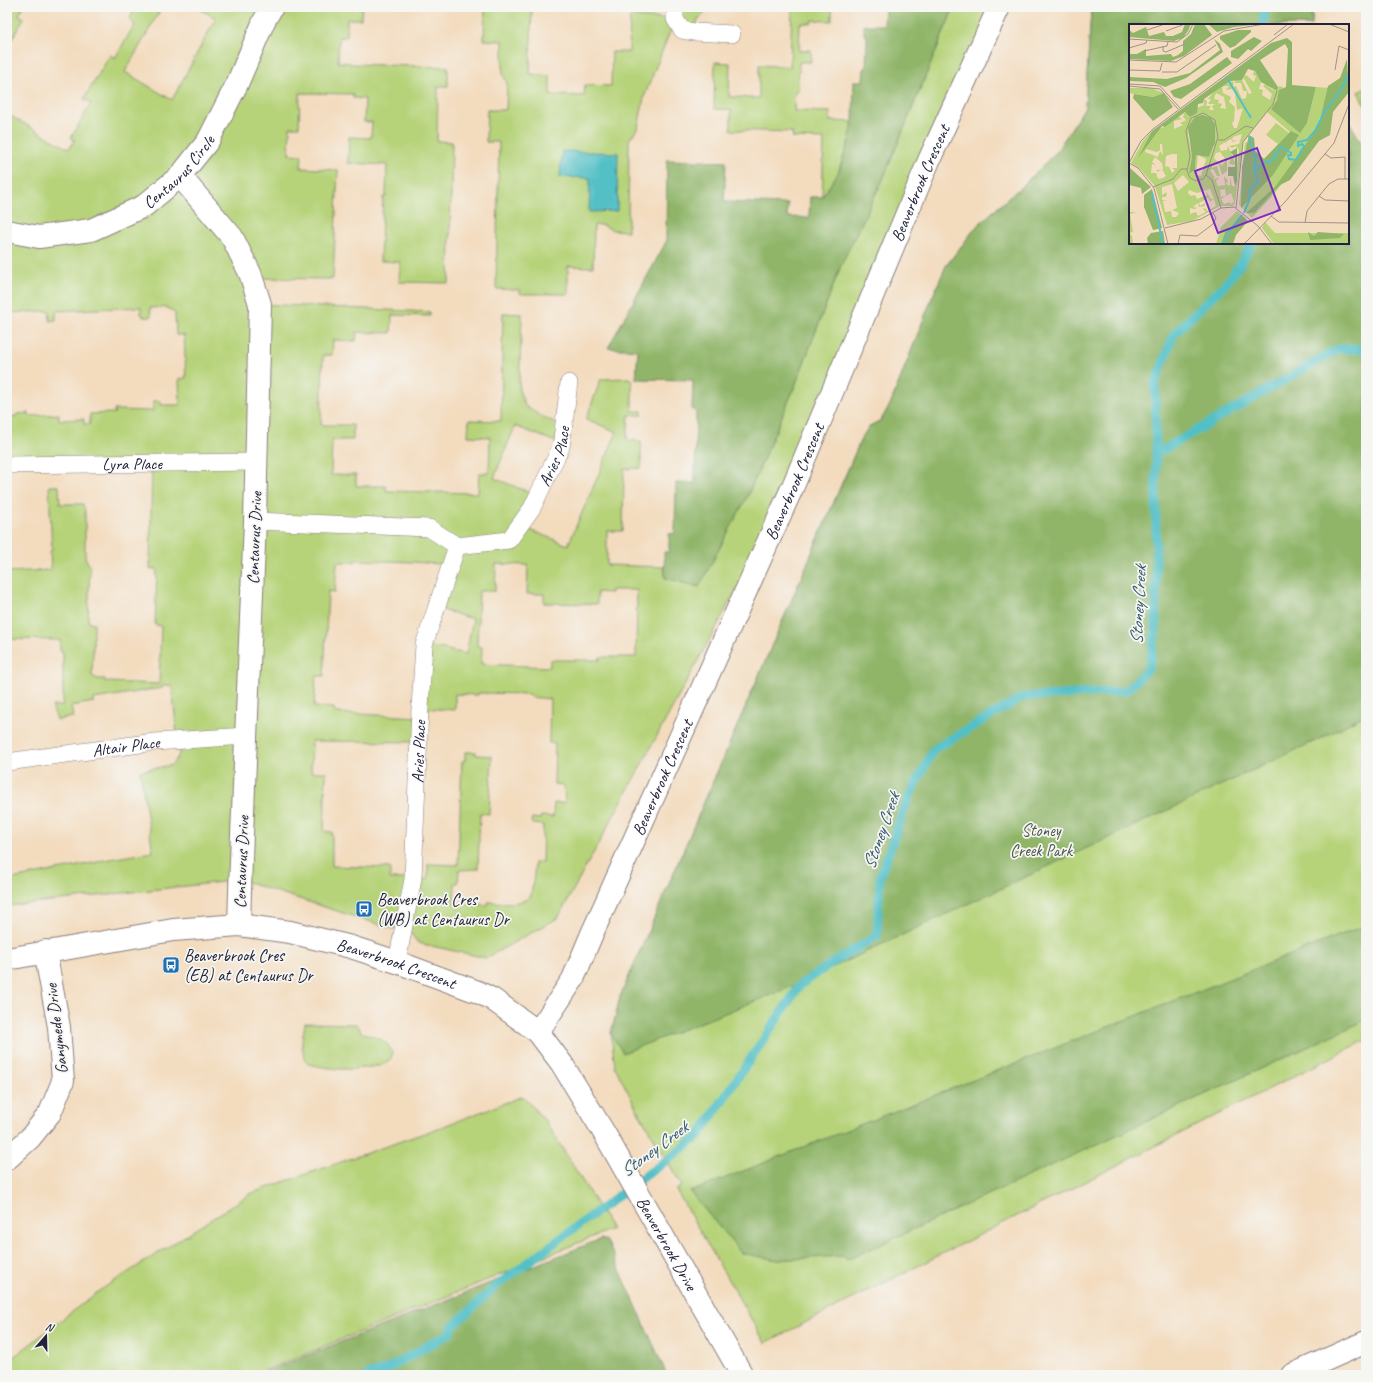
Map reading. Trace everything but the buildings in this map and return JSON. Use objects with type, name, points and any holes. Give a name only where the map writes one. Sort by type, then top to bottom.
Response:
[{"type":"street","name":"Centaurus Circle","points":[[7,231],[39,237],[91,230],[144,206],[180,176],[208,141],[237,84],[264,21],[272,7]]},
{"type":"street","name":"Beaverbrook Crescent","points":[[7,959],[45,951],[173,930],[239,925],[290,932],[397,962],[478,992],[492,999],[538,1032],[574,979],[591,936],[793,486],[930,158],[999,7]]},
{"type":"street","name":"Centaurus Drive","points":[[180,176],[232,237],[250,273],[260,304],[255,521],[239,925]]},
{"type":"street","name":"Ganymede Drive","points":[[7,1159],[30,1138],[50,1113],[63,1082],[59,1027],[45,951]]},
{"type":"street","name":"Beaverbrook Drive","points":[[538,1032],[562,1064],[603,1131],[742,1375]]},
{"type":"street","points":[[1292,1375],[1366,1342]]},
{"type":"lane","points":[[675,7],[675,19],[682,30],[732,34]]},
{"type":"lane","name":"Aries Place","points":[[397,962],[413,879],[424,645],[457,546],[509,540],[532,508],[561,447],[569,383]]},
{"type":"lane","name":"Lyra Place","points":[[7,465],[256,462]]},
{"type":"lane","points":[[255,521],[429,528],[457,546]]},
{"type":"lane","name":"Altair Place","points":[[7,762],[155,742],[246,736]]},
{"type":"green space","points":[[7,7],[23,7],[19,15],[24,18],[7,48]]},
{"type":"green space","points":[[136,7],[162,7],[125,72],[172,100],[216,18],[196,7],[362,7],[361,19],[347,19],[347,37],[339,37],[338,62],[350,64],[448,67],[448,86],[438,86],[437,141],[452,142],[449,283],[399,282],[400,262],[380,261],[383,197],[386,197],[387,165],[348,163],[349,137],[371,138],[372,122],[364,122],[365,99],[353,98],[353,94],[300,93],[299,127],[290,127],[289,154],[302,155],[301,168],[338,170],[333,279],[252,278],[260,304],[430,312],[430,316],[392,315],[391,333],[357,332],[356,341],[333,340],[332,355],[323,355],[321,425],[353,425],[353,440],[332,440],[331,475],[356,475],[356,486],[386,486],[386,491],[478,493],[479,473],[489,473],[490,437],[468,436],[469,420],[501,421],[503,313],[522,314],[519,390],[525,406],[539,415],[563,426],[561,444],[515,426],[494,478],[538,496],[520,526],[568,545],[617,432],[586,419],[601,379],[632,379],[632,411],[642,411],[642,415],[629,415],[627,440],[641,441],[641,468],[624,469],[623,531],[607,531],[607,565],[664,567],[666,578],[748,495],[795,386],[841,265],[883,179],[954,7],[1000,7],[793,486],[558,918],[486,958],[418,943],[404,924],[393,929],[240,880],[7,906],[7,880],[98,861],[153,852],[140,771],[172,765],[179,755],[172,685],[94,699],[94,702],[71,706],[73,717],[57,720],[52,706],[63,706],[63,651],[60,651],[60,640],[7,639],[7,572],[51,570],[50,551],[52,550],[49,486],[59,486],[60,504],[83,504],[85,511],[85,557],[90,567],[88,622],[94,623],[92,676],[98,679],[105,679],[105,682],[159,684],[161,626],[155,625],[157,569],[150,569],[152,464],[7,465],[7,417],[29,413],[29,416],[59,414],[59,420],[84,419],[84,424],[90,424],[90,414],[115,413],[114,410],[153,411],[153,401],[161,401],[161,405],[180,405],[179,379],[186,378],[184,335],[176,335],[175,313],[166,307],[150,308],[151,317],[143,317],[141,314],[141,307],[56,311],[56,320],[50,321],[49,311],[7,313],[7,114],[69,149],[75,140],[71,138],[91,103],[84,99],[110,55],[115,58],[135,24],[129,20]],"holes":[[[355,560],[451,565],[436,608],[473,619],[466,654],[424,645],[420,708],[455,710],[455,694],[530,694],[530,697],[550,699],[549,743],[555,743],[554,785],[564,786],[565,803],[554,803],[553,817],[541,816],[540,819],[532,818],[532,824],[543,825],[542,862],[535,862],[531,896],[526,899],[511,903],[488,902],[488,905],[454,903],[455,883],[458,883],[459,870],[478,869],[480,813],[489,814],[492,756],[476,755],[476,752],[465,752],[465,761],[462,761],[458,865],[428,864],[428,879],[390,879],[390,868],[332,866],[332,832],[324,831],[326,772],[311,772],[312,741],[419,742],[420,717],[337,713],[334,712],[334,708],[314,707],[316,676],[324,676],[328,591],[335,592],[337,562],[355,562]],[[496,564],[528,565],[527,594],[544,594],[544,603],[597,604],[597,592],[611,593],[611,590],[637,590],[636,657],[600,657],[600,660],[550,660],[550,667],[481,664],[482,647],[477,646],[479,591],[495,591]]]},
{"type":"green space","points":[[452,7],[532,7],[530,74],[550,76],[550,95],[584,96],[585,85],[611,86],[612,52],[629,52],[630,17],[675,19],[644,97],[638,128],[629,140],[628,231],[613,230],[602,225],[594,225],[593,267],[568,266],[568,294],[522,294],[520,293],[520,290],[496,289],[499,142],[486,142],[487,110],[506,110],[507,83],[503,74],[503,41],[484,40],[485,9]]},
{"type":"green space","points":[[675,7],[705,7],[703,14],[698,19],[694,32],[675,19]]},
{"type":"green space","points":[[792,7],[832,7],[832,21],[812,20],[812,23],[800,23],[799,51],[811,50],[811,62],[799,62],[798,91],[795,91],[794,111],[830,112],[830,121],[853,122],[849,141],[838,173],[822,198],[824,139],[793,138],[792,132],[731,130],[731,110],[714,109],[715,62],[730,63],[729,97],[759,98],[759,65],[790,67]]},
{"type":"green space","points":[[885,7],[954,7],[883,179],[841,265],[795,386],[748,495],[699,587],[665,578],[664,552],[669,552],[669,534],[675,533],[676,483],[695,483],[696,411],[692,410],[693,380],[636,379],[638,350],[608,348],[666,242],[667,160],[726,162],[724,202],[788,204],[787,217],[809,218],[810,197],[822,197],[838,173],[849,141],[853,122],[854,81],[863,81],[864,68],[866,68],[867,36],[864,35],[864,25],[884,25]]},
{"type":"green space","name":"Stoney Creek Park","points":[[1093,7],[1312,7],[1312,24],[1129,24],[1129,244],[1349,244],[1349,121],[1366,152],[1366,1040],[765,1343],[676,1190],[682,1186],[638,1111],[615,1067],[611,1034],[620,997],[862,437],[870,426],[881,420],[890,405],[946,266],[977,226],[1020,188],[1057,151],[1085,107],[1091,12]]},
{"type":"green space","name":"Stoney Creek Park","points":[[1093,7],[1312,7],[1312,24],[1129,24],[1129,244],[1349,244],[1349,121],[1366,152],[1366,714],[1328,735],[791,987],[623,1053],[611,1034],[620,997],[862,437],[870,426],[881,420],[890,405],[946,266],[977,226],[1020,188],[1057,151],[1085,107],[1091,12]]},
{"type":"green space","points":[[1366,88],[1366,107],[1358,92]]},
{"type":"green space","points":[[1366,925],[1366,1020],[847,1260],[843,1256],[777,1260],[741,1253],[690,1192]]},
{"type":"green space","points":[[305,1023],[357,1024],[362,1033],[376,1037],[388,1045],[393,1054],[389,1061],[379,1066],[354,1069],[339,1069],[308,1064],[302,1048]]},
{"type":"green space","points":[[523,1096],[546,1122],[612,1229],[254,1375],[7,1375],[7,1362],[99,1291],[252,1193],[433,1130]]},
{"type":"green space","points":[[601,1239],[607,1241],[667,1375],[258,1375]]},
{"type":"water","points":[[562,151],[618,153],[617,211],[589,212],[590,178],[560,177]]},
{"type":"waterway","points":[[1263,24],[1265,7]]},
{"type":"waterway","points":[[1156,454],[1155,384],[1174,334],[1225,284],[1239,266],[1251,244]]},
{"type":"waterway","name":"Stoney Creek","points":[[368,1375],[387,1369],[450,1333],[451,1328],[496,1286],[698,1137],[800,985],[877,936],[880,877],[907,801],[934,749],[1023,697],[1126,691],[1149,668],[1156,630],[1156,454],[1338,349],[1366,349]]},
{"type":"place","name":"Beaverbrook Cres (WB) at Centaurus Dr","points":[[364,909]]},
{"type":"place","name":"Beaverbrook Cres (EB) at Centaurus Dr","points":[[171,965]]}]
